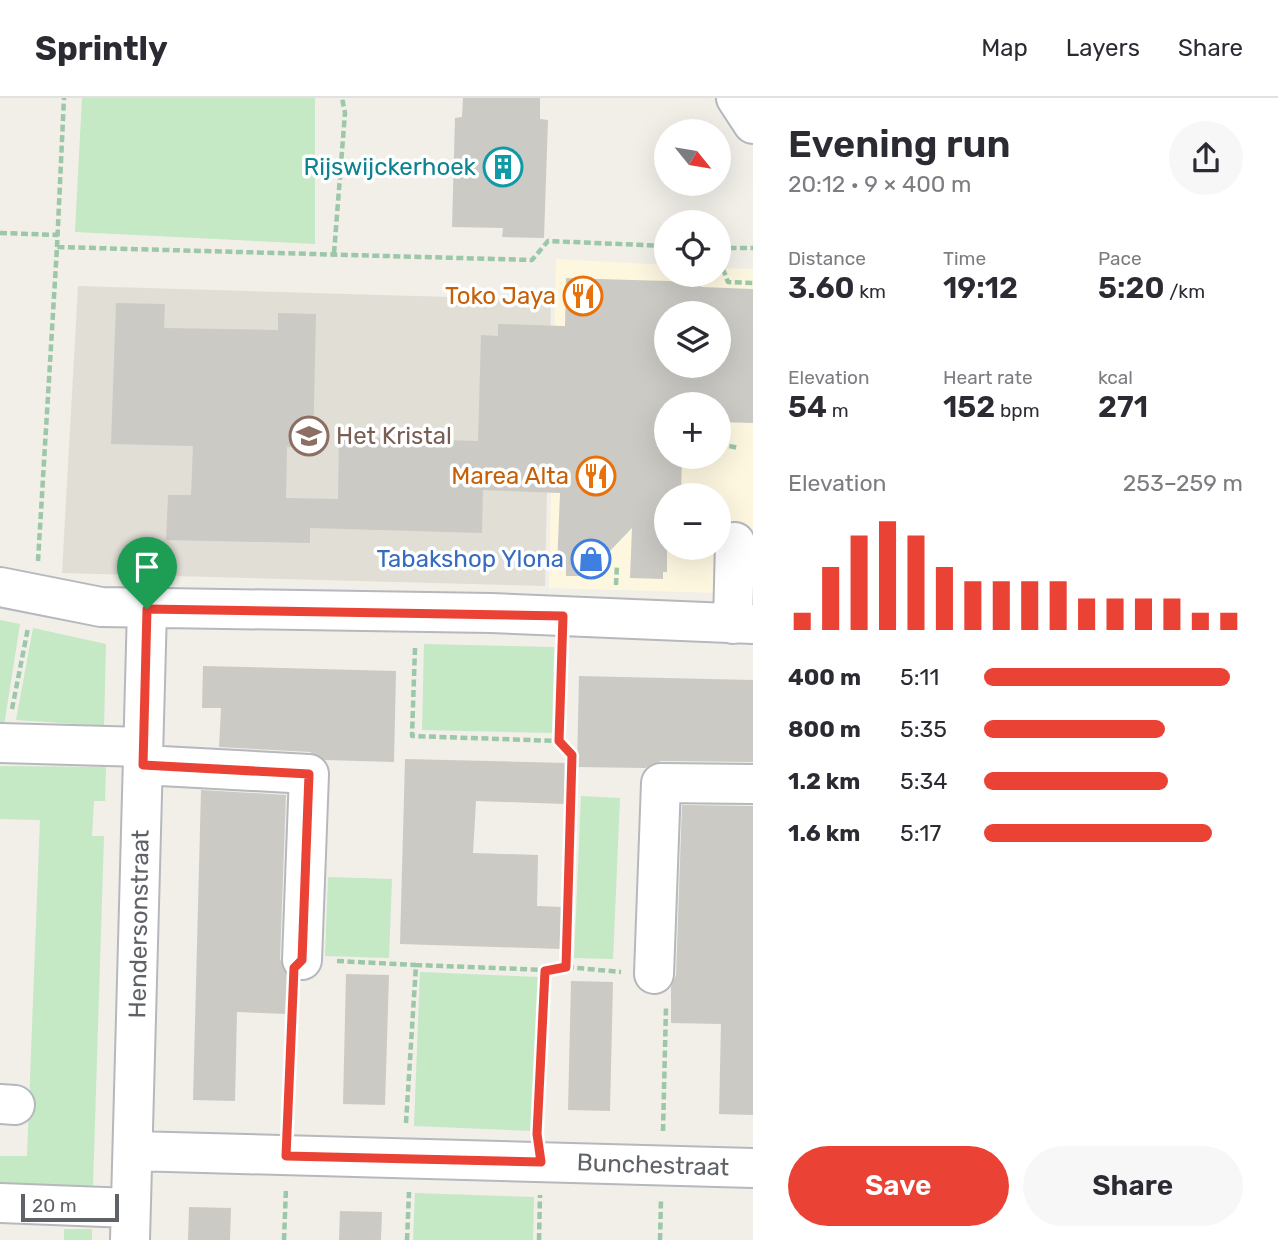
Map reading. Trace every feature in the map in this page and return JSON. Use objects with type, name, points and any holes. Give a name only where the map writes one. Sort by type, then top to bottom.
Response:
[{"type":"street","points":[[736,98],[753,124]]},
{"type":"street","points":[[17,591],[101,607],[563,616],[743,624],[735,542]]},
{"type":"street","name":"Hendersonstraat","points":[[130,1224],[147,609]]},
{"type":"street","points":[[3,743],[309,774],[302,960]]},
{"type":"street","points":[[654,974],[661,783],[753,784]]},
{"type":"street","name":"Bunchestraat","points":[[133,1152],[753,1168]]},
{"type":"street","points":[[0,1203],[130,1224]]},
{"type":"path","points":[[3,743],[17,591],[57,247],[64,98]]},
{"type":"path","points":[[334,253],[345,113],[342,98]]},
{"type":"path","points":[[0,233],[58,235]]},
{"type":"path","points":[[57,247],[532,260],[548,241],[654,245]]},
{"type":"path","points":[[731,248],[753,248]]},
{"type":"path","points":[[731,282],[753,283]]},
{"type":"path","points":[[731,446],[739,448]]},
{"type":"path","points":[[416,613],[412,736],[559,741]]},
{"type":"path","points":[[563,616],[559,741],[572,755],[566,967]]},
{"type":"path","points":[[285,1240],[294,968],[302,960],[545,971],[566,967],[654,974],[667,986],[660,1240]]},
{"type":"path","points":[[407,1240],[407,1159],[416,965]]},
{"type":"path","points":[[541,1162],[537,1134],[545,971]]},
{"type":"shaded area","points":[[556,259],[654,264],[654,287],[731,287],[731,268],[753,269],[753,594],[549,588]]},
{"type":"shaded area","name":"Het Kristal","points":[[78,286],[551,300],[545,586],[62,573]]},
{"type":"green space","points":[[82,98],[315,98],[315,244],[75,232]]},
{"type":"green space","points":[[0,620],[20,624],[4,726],[0,726]]},
{"type":"green space","points":[[33,628],[106,644],[104,726],[16,720]]},
{"type":"green space","points":[[424,644],[554,647],[552,733],[422,730]]},
{"type":"green space","points":[[0,766],[106,767],[105,801],[94,801],[92,836],[104,836],[93,1186],[0,1184],[0,1156],[27,1156],[40,820],[0,819]]},
{"type":"green space","points":[[581,796],[620,798],[613,959],[574,958]]},
{"type":"green space","points":[[328,877],[392,879],[389,958],[325,956]]},
{"type":"green space","points":[[420,972],[539,977],[532,1131],[414,1126]]},
{"type":"green space","points":[[415,1193],[534,1197],[533,1240],[413,1240]]},
{"type":"green space","points":[[64,1229],[92,1229],[92,1240],[64,1240]]},
{"type":"building","name":"Rijswijckerhoek","points":[[463,98],[540,98],[540,119],[548,120],[544,238],[502,237],[503,228],[452,227],[455,118],[462,117]]},
{"type":"building","points":[[566,278],[654,281],[654,287],[753,289],[753,423],[731,422],[731,392],[654,392],[654,469],[682,469],[681,483],[654,483],[654,560],[667,560],[667,572],[663,572],[663,579],[630,578],[632,528],[586,576],[566,576],[566,567],[557,567],[560,493],[483,490],[482,533],[310,528],[310,543],[166,540],[168,495],[191,495],[193,446],[111,444],[116,303],[165,304],[164,328],[278,330],[278,313],[316,314],[313,448],[287,447],[286,498],[338,499],[339,437],[478,441],[481,335],[498,336],[498,324],[565,326]]},
{"type":"building","points":[[203,666],[396,671],[394,762],[325,760],[310,752],[219,747],[221,708],[202,708]]},
{"type":"building","points":[[579,676],[753,680],[753,762],[661,761],[645,768],[577,767]]},
{"type":"building","points":[[405,759],[566,763],[565,804],[476,801],[473,853],[538,855],[537,906],[562,907],[561,949],[400,944]]},
{"type":"building","points":[[201,790],[286,795],[280,959],[288,976],[287,1014],[237,1012],[235,1101],[193,1100]]},
{"type":"building","points":[[682,805],[753,806],[753,1115],[719,1114],[721,1024],[671,1023],[671,987],[676,975]]},
{"type":"building","points":[[346,974],[389,975],[385,1105],[343,1104]]},
{"type":"building","points":[[571,981],[613,982],[610,1111],[568,1110]]},
{"type":"building","points":[[189,1207],[231,1208],[230,1240],[188,1240]]},
{"type":"building","points":[[340,1211],[382,1212],[381,1240],[339,1240]]},
{"type":"place","name":"Rijswijckerhoek","points":[[503,167]]},
{"type":"place","name":"Toko Jaya","points":[[583,296]]},
{"type":"place","name":"Het Kristal","points":[[309,436]]},
{"type":"place","name":"Marea Alta","points":[[596,476]]},
{"type":"place","name":"Tabakshop Ylona","points":[[591,559]]},
{"type":"route","points":[[147,609],[143,765],[309,774],[302,960],[294,968],[286,1156],[541,1162],[537,1134],[547,970],[545,971],[566,967],[572,755],[559,741],[563,616],[147,609]]}]
